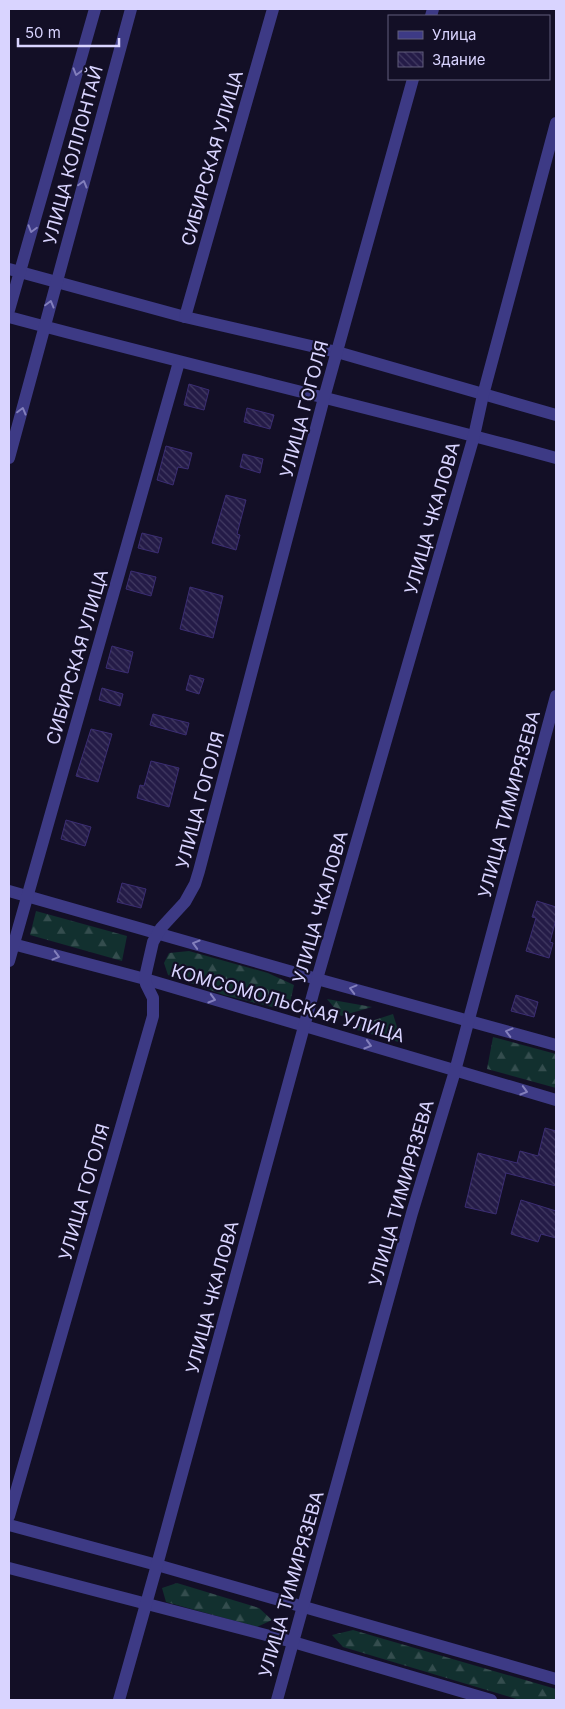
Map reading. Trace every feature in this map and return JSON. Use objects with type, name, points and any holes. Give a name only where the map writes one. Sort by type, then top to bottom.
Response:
[{"type":"street","name":"УЛИЦА КОЛЛОНТАЙ","points":[[9,310],[14,271],[95,9]]},
{"type":"street","name":"УЛИЦА КОЛЛОНТАЙ","points":[[45,326],[130,9]]},
{"type":"street","name":"СИБИРСКАЯ УЛИЦА","points":[[185,316],[273,9]]},
{"type":"street","name":"УЛИЦА ГОГОЛЯ","points":[[9,1516],[153,1016],[153,998],[145,979],[153,942],[166,922],[185,902],[200,871],[324,398],[413,80]]},
{"type":"street","name":"УЛИЦА ЧКАЛОВА","points":[[118,1700],[157,1565],[317,979],[474,436],[483,395],[556,123]]},
{"type":"street","points":[[14,271],[185,316],[337,352],[556,415]]},
{"type":"street","points":[[9,317],[556,458]]},
{"type":"street","points":[[9,458],[45,326]]},
{"type":"street","name":"СИБИРСКАЯ УЛИЦА","points":[[9,962],[11,944],[27,896],[179,362]]},
{"type":"street","name":"УЛИЦА ТИМИРЯЗЕВА","points":[[277,1700],[412,1213],[455,1071],[556,696]]},
{"type":"street","name":"КОМСОМОЛЬСКАЯ УЛИЦА","points":[[9,891],[556,1045]]},
{"type":"street","name":"КОМСОМОЛЬСКАЯ УЛИЦА","points":[[11,944],[145,979],[556,1100]]},
{"type":"street","points":[[9,1525],[157,1565],[556,1679]]},
{"type":"street","points":[[9,1568],[293,1642],[492,1700]]},
{"type":"green space","points":[[36,911],[127,936],[122,961],[30,935]]},
{"type":"green space","points":[[189,951],[268,973],[294,985],[289,1007],[280,1009],[224,995],[168,975],[164,963],[169,953]]},
{"type":"green space","points":[[327,999],[372,1007],[341,1016]]},
{"type":"green space","points":[[393,1014],[402,1043],[350,1028]]},
{"type":"green space","points":[[493,1037],[556,1054],[556,1088],[487,1069]]},
{"type":"green space","points":[[177,1583],[259,1608],[272,1620],[257,1627],[166,1602],[162,1588]]},
{"type":"green space","points":[[353,1630],[556,1689],[556,1700],[520,1700],[343,1647],[332,1635]]},
{"type":"building","points":[[189,384],[209,390],[204,410],[184,405]]},
{"type":"building","points":[[247,408],[274,415],[270,429],[244,422]]},
{"type":"building","points":[[166,446],[192,453],[188,469],[178,467],[173,485],[157,480]]},
{"type":"building","points":[[243,454],[263,459],[260,473],[240,467]]},
{"type":"building","points":[[226,495],[246,500],[237,534],[240,535],[236,550],[212,543]]},
{"type":"building","points":[[142,533],[162,538],[158,553],[138,548]]},
{"type":"building","points":[[131,571],[156,577],[151,596],[126,589]]},
{"type":"building","points":[[190,587],[223,596],[213,638],[180,629]]},
{"type":"building","points":[[112,646],[133,652],[128,673],[106,668]]},
{"type":"building","points":[[190,675],[204,679],[199,694],[186,690]]},
{"type":"building","points":[[102,688],[123,694],[120,706],[99,700]]},
{"type":"building","points":[[153,714],[189,723],[186,735],[150,725]]},
{"type":"building","points":[[91,729],[112,734],[98,782],[76,776]]},
{"type":"building","points":[[151,761],[179,768],[169,807],[137,798],[140,785],[144,786]]},
{"type":"building","points":[[66,820],[91,827],[85,846],[61,839]]},
{"type":"building","points":[[122,883],[146,889],[141,908],[117,902]]},
{"type":"building","points":[[537,901],[556,907],[556,919],[550,942],[553,943],[549,958],[526,951],[536,918],[532,917]]},
{"type":"building","points":[[516,995],[538,1002],[534,1017],[511,1011]]},
{"type":"building","points":[[545,1128],[556,1131],[556,1186],[506,1173],[496,1214],[465,1207],[478,1153],[517,1163],[520,1151],[538,1156]]},
{"type":"building","points":[[521,1200],[556,1211],[556,1238],[541,1234],[538,1242],[511,1234]]}]
